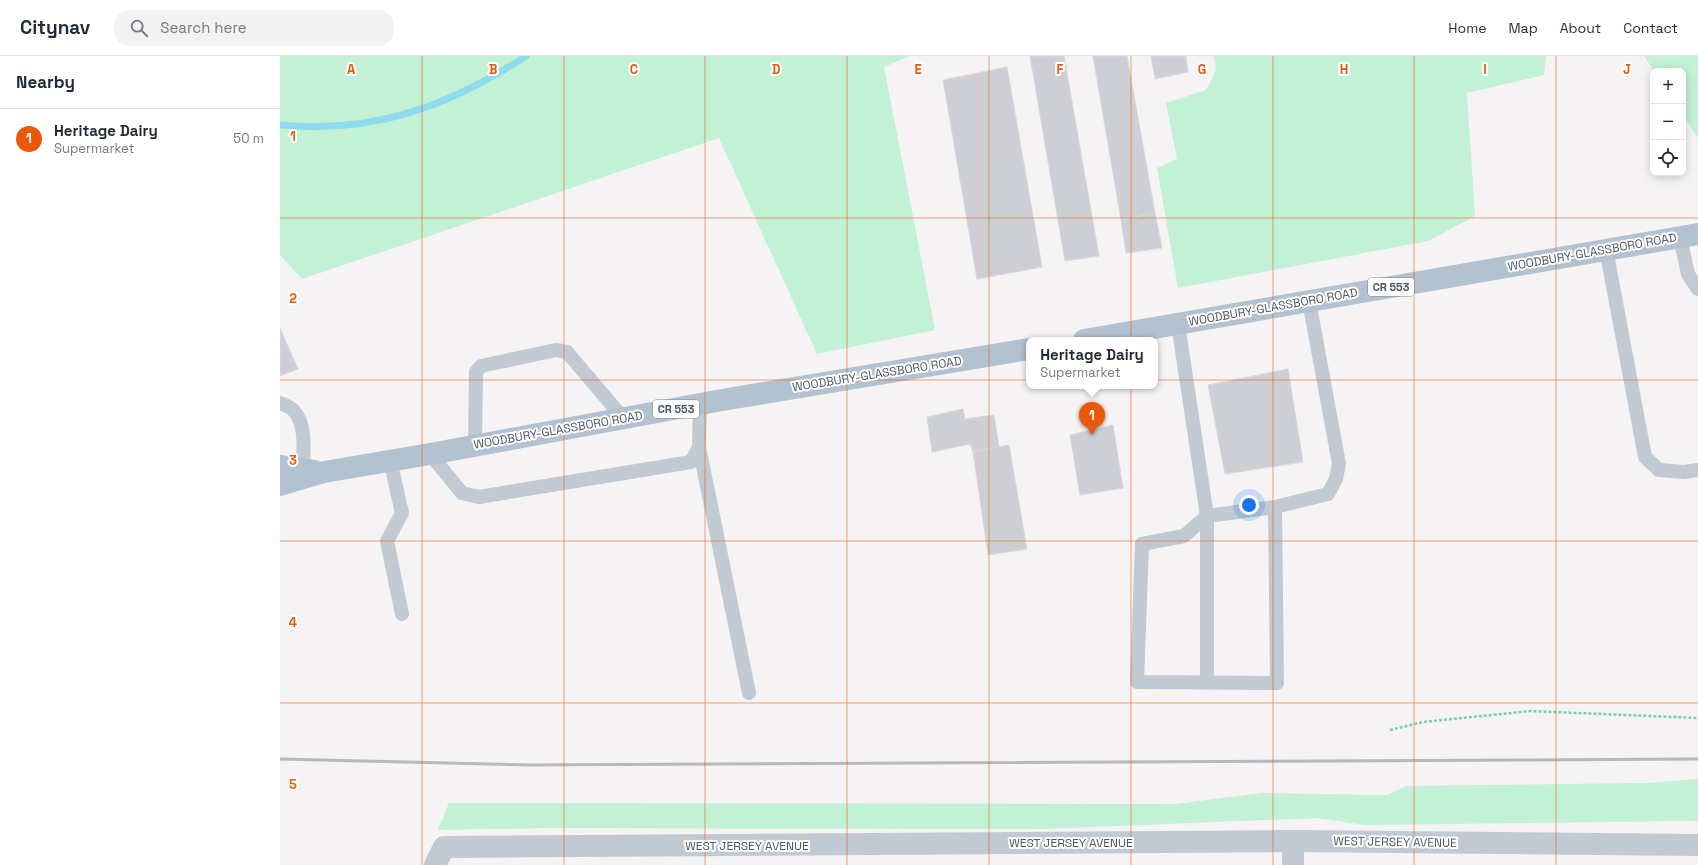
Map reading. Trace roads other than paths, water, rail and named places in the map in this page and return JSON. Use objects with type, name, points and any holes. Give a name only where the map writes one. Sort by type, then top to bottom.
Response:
[{"type":"main road","name":"WOODBURY-GLASSBORO ROAD","points":[[1102,337],[1689,235]]},
{"type":"main road","name":"WOODBURY-GLASSBORO ROAD","points":[[280,466],[313,470],[430,454],[700,404],[1026,350]]},
{"type":"main road","name":"WOODBURY-GLASSBORO ROAD","points":[[280,485],[313,470]]},
{"type":"street","name":"WEST JERSEY AVENUE","points":[[439,856],[478,848],[1293,842],[1698,845]]},
{"type":"street","points":[[1293,842],[1293,865]]},
{"type":"lane","points":[[1689,235],[1688,274],[1698,289]]},
{"type":"lane","points":[[1606,249],[1645,458],[1659,470],[1684,472],[1698,470]]},
{"type":"lane","points":[[1275,507],[1277,683],[1137,682],[1142,544],[1184,536],[1207,516],[1275,507],[1328,494],[1336,479],[1339,464],[1309,301]]},
{"type":"lane","points":[[1178,324],[1207,516],[1208,682]]},
{"type":"lane","points":[[475,446],[476,372],[481,366],[556,350],[567,352],[623,418]]},
{"type":"lane","points":[[280,403],[294,410],[299,420],[313,470]]},
{"type":"lane","points":[[700,404],[699,447],[749,693]]},
{"type":"lane","points":[[430,454],[462,493],[479,497],[691,462],[699,447]]},
{"type":"lane","points":[[390,460],[402,513],[387,542],[402,614]]},
{"type":"waterway","points":[[280,125],[314,127],[347,125],[409,113],[468,89],[497,74],[526,56]]},
{"type":"railway","points":[[280,759],[528,765],[1698,759]]},
{"type":"place","name":"Heritage Dairy","points":[[1092,435]]}]
